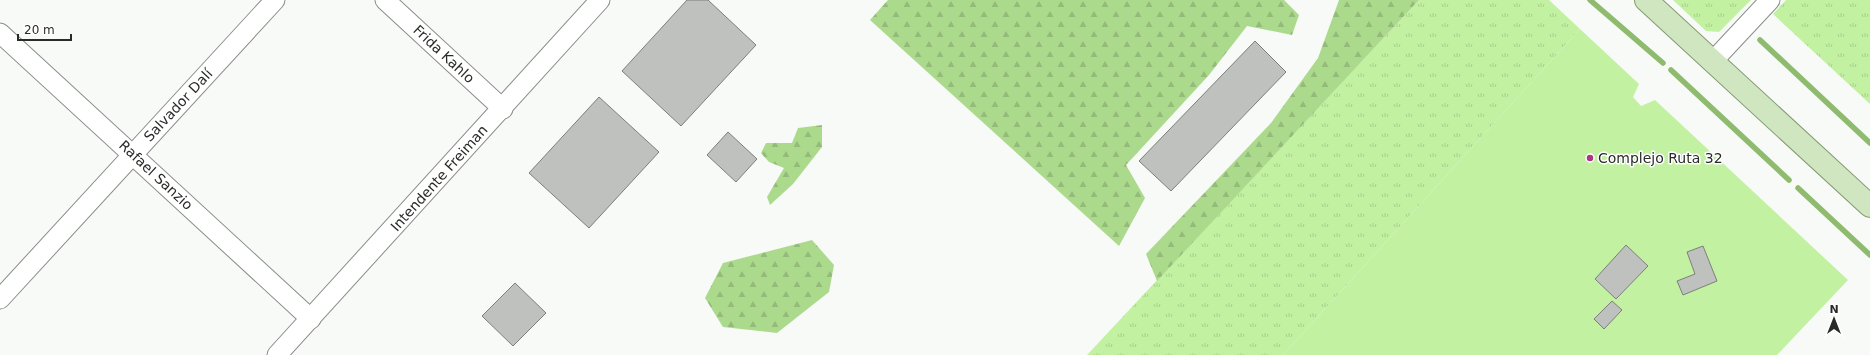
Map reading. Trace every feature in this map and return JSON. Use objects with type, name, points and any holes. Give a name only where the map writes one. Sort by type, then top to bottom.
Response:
[{"type":"main road","points":[[1646,0],[1870,206]]},
{"type":"street","name":"Salvador Dalí","points":[[0,299],[275,0]]},
{"type":"street","name":"Frida Kahlo","points":[[385,0],[502,109]]},
{"type":"street","name":"Intendente Freiman","points":[[277,355],[600,0]]},
{"type":"street","points":[[1713,61],[1770,0]]},
{"type":"street","name":"Rafael Sanzio","points":[[0,32],[133,153],[311,319]]},
{"type":"green space","points":[[888,0],[1284,0],[1299,15],[1292,35],[1247,26],[1209,75],[1126,165],[1145,198],[1119,246],[870,20]]},
{"type":"green space","points":[[1339,0],[1419,0],[1157,281],[1146,254],[1271,123],[1318,58]]},
{"type":"green space","points":[[1419,0],[1549,0],[1580,29],[1283,355],[1087,355]]},
{"type":"green space","points":[[1673,0],[1751,0],[1719,32],[1706,31]]},
{"type":"green space","points":[[1786,0],[1870,0],[1870,104],[1773,14]]},
{"type":"green space","name":"Complejo Ruta 32","points":[[1580,29],[1639,84],[1633,97],[1641,106],[1655,100],[1848,280],[1777,355],[1283,355]]},
{"type":"green space","points":[[822,125],[822,147],[793,184],[770,205],[767,197],[784,168],[769,162],[761,153],[766,143],[792,143],[798,128]]},
{"type":"green space","points":[[812,240],[834,265],[829,292],[777,333],[723,327],[705,298],[723,263]]},
{"type":"building","points":[[687,0],[708,0],[756,45],[681,126],[622,71]]},
{"type":"building","points":[[1255,41],[1286,72],[1171,191],[1139,161]]},
{"type":"building","points":[[599,97],[659,152],[589,228],[529,173]]},
{"type":"building","points":[[728,132],[757,159],[736,182],[707,155]]},
{"type":"building","points":[[1626,245],[1648,266],[1616,299],[1595,279]]},
{"type":"building","points":[[1703,246],[1717,281],[1683,295],[1677,281],[1695,274],[1687,252]]},
{"type":"building","points":[[515,283],[546,313],[513,346],[482,316]]},
{"type":"building","points":[[1612,301],[1622,310],[1604,329],[1594,319]]},
{"type":"waterway","points":[[1590,0],[1663,63]]},
{"type":"waterway","points":[[1760,40],[1870,143]]},
{"type":"waterway","points":[[1671,70],[1789,180]]},
{"type":"waterway","points":[[1798,188],[1870,255]]},
{"type":"place","name":"Complejo Ruta 32","points":[[1590,158]]}]
